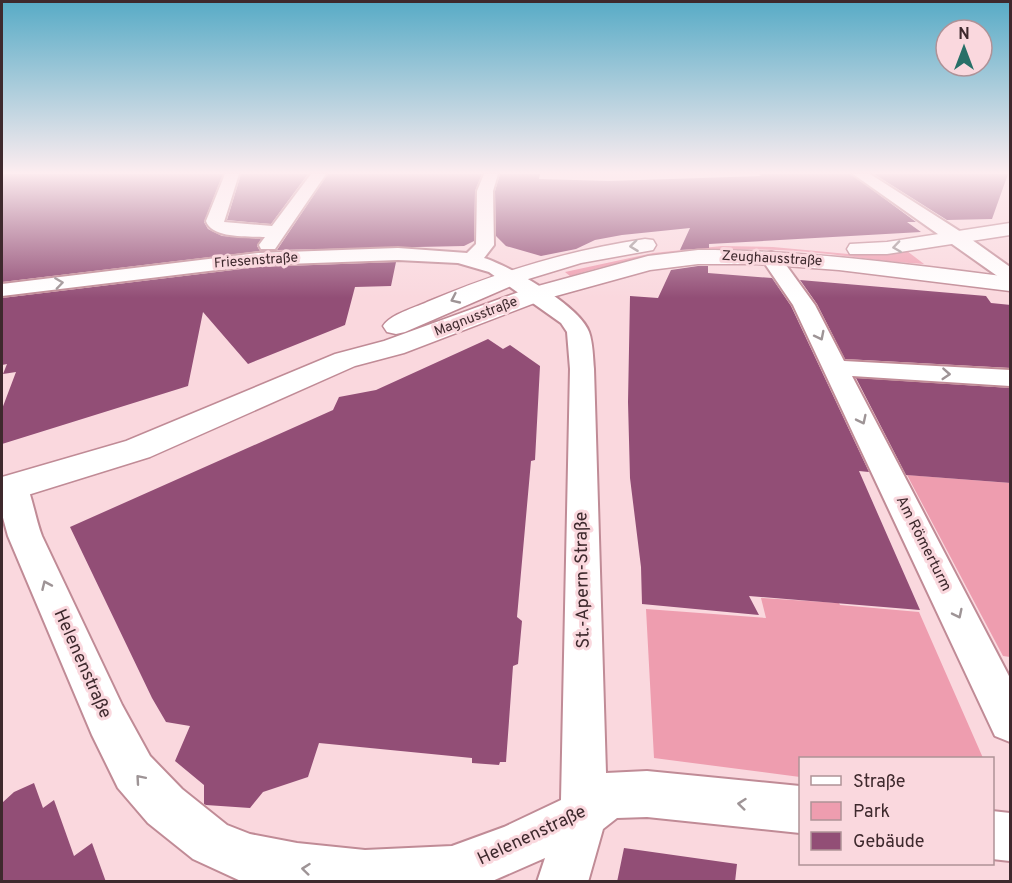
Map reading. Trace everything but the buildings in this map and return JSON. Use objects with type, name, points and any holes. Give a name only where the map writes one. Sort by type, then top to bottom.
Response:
[{"type":"street","points":[[217,215],[216,225],[228,229],[278,232]]},
{"type":"street","points":[[258,259],[290,215]]},
{"type":"street","points":[[472,260],[485,245],[485,215]]},
{"type":"street","points":[[923,215],[1011,276]]},
{"type":"street","name":"Zeughausstraße","points":[[508,276],[597,251],[656,243],[759,242],[868,249],[919,244],[955,236],[1011,229]]},
{"type":"street","name":"Friesenstraße","points":[[2,290],[258,259],[424,254],[472,260],[496,268],[508,276]]},
{"type":"street","name":"Zeughausstraße","points":[[536,294],[648,263],[698,257],[771,258],[917,271],[968,280],[1011,284]]},
{"type":"street","points":[[917,271],[962,265],[985,257]]},
{"type":"street","name":"Am Römerturm","points":[[771,258],[804,305],[1011,721]]},
{"type":"street","name":"Magnusstraße","points":[[345,360],[376,336],[508,276],[536,294]]},
{"type":"street","name":"Magnusstraße","points":[[7,489],[138,448],[345,360],[394,347],[536,294]]},
{"type":"street","name":"St.-Apern-Straße","points":[[536,294],[570,319],[578,332],[582,369],[584,814],[562,882]]},
{"type":"street","points":[[836,368],[1011,378]]},
{"type":"street","name":"Helenenstraße","points":[[7,489],[25,536],[107,720],[134,772],[165,806],[210,842],[249,860],[365,875],[452,871],[513,848],[584,814],[609,795],[647,794],[799,810]]},
{"type":"street","points":[[994,835],[1011,837]]},
{"type":"green space","points":[[722,246],[773,247],[859,255],[907,251],[924,264],[797,251],[739,250],[654,257],[570,276],[565,272],[653,253]]},
{"type":"green space","points":[[907,475],[1010,483],[1010,657],[1003,656]]},
{"type":"green space","points":[[761,598],[839,603],[840,605],[919,612],[983,757],[799,757],[799,777],[654,758],[646,609],[766,618]]}]
